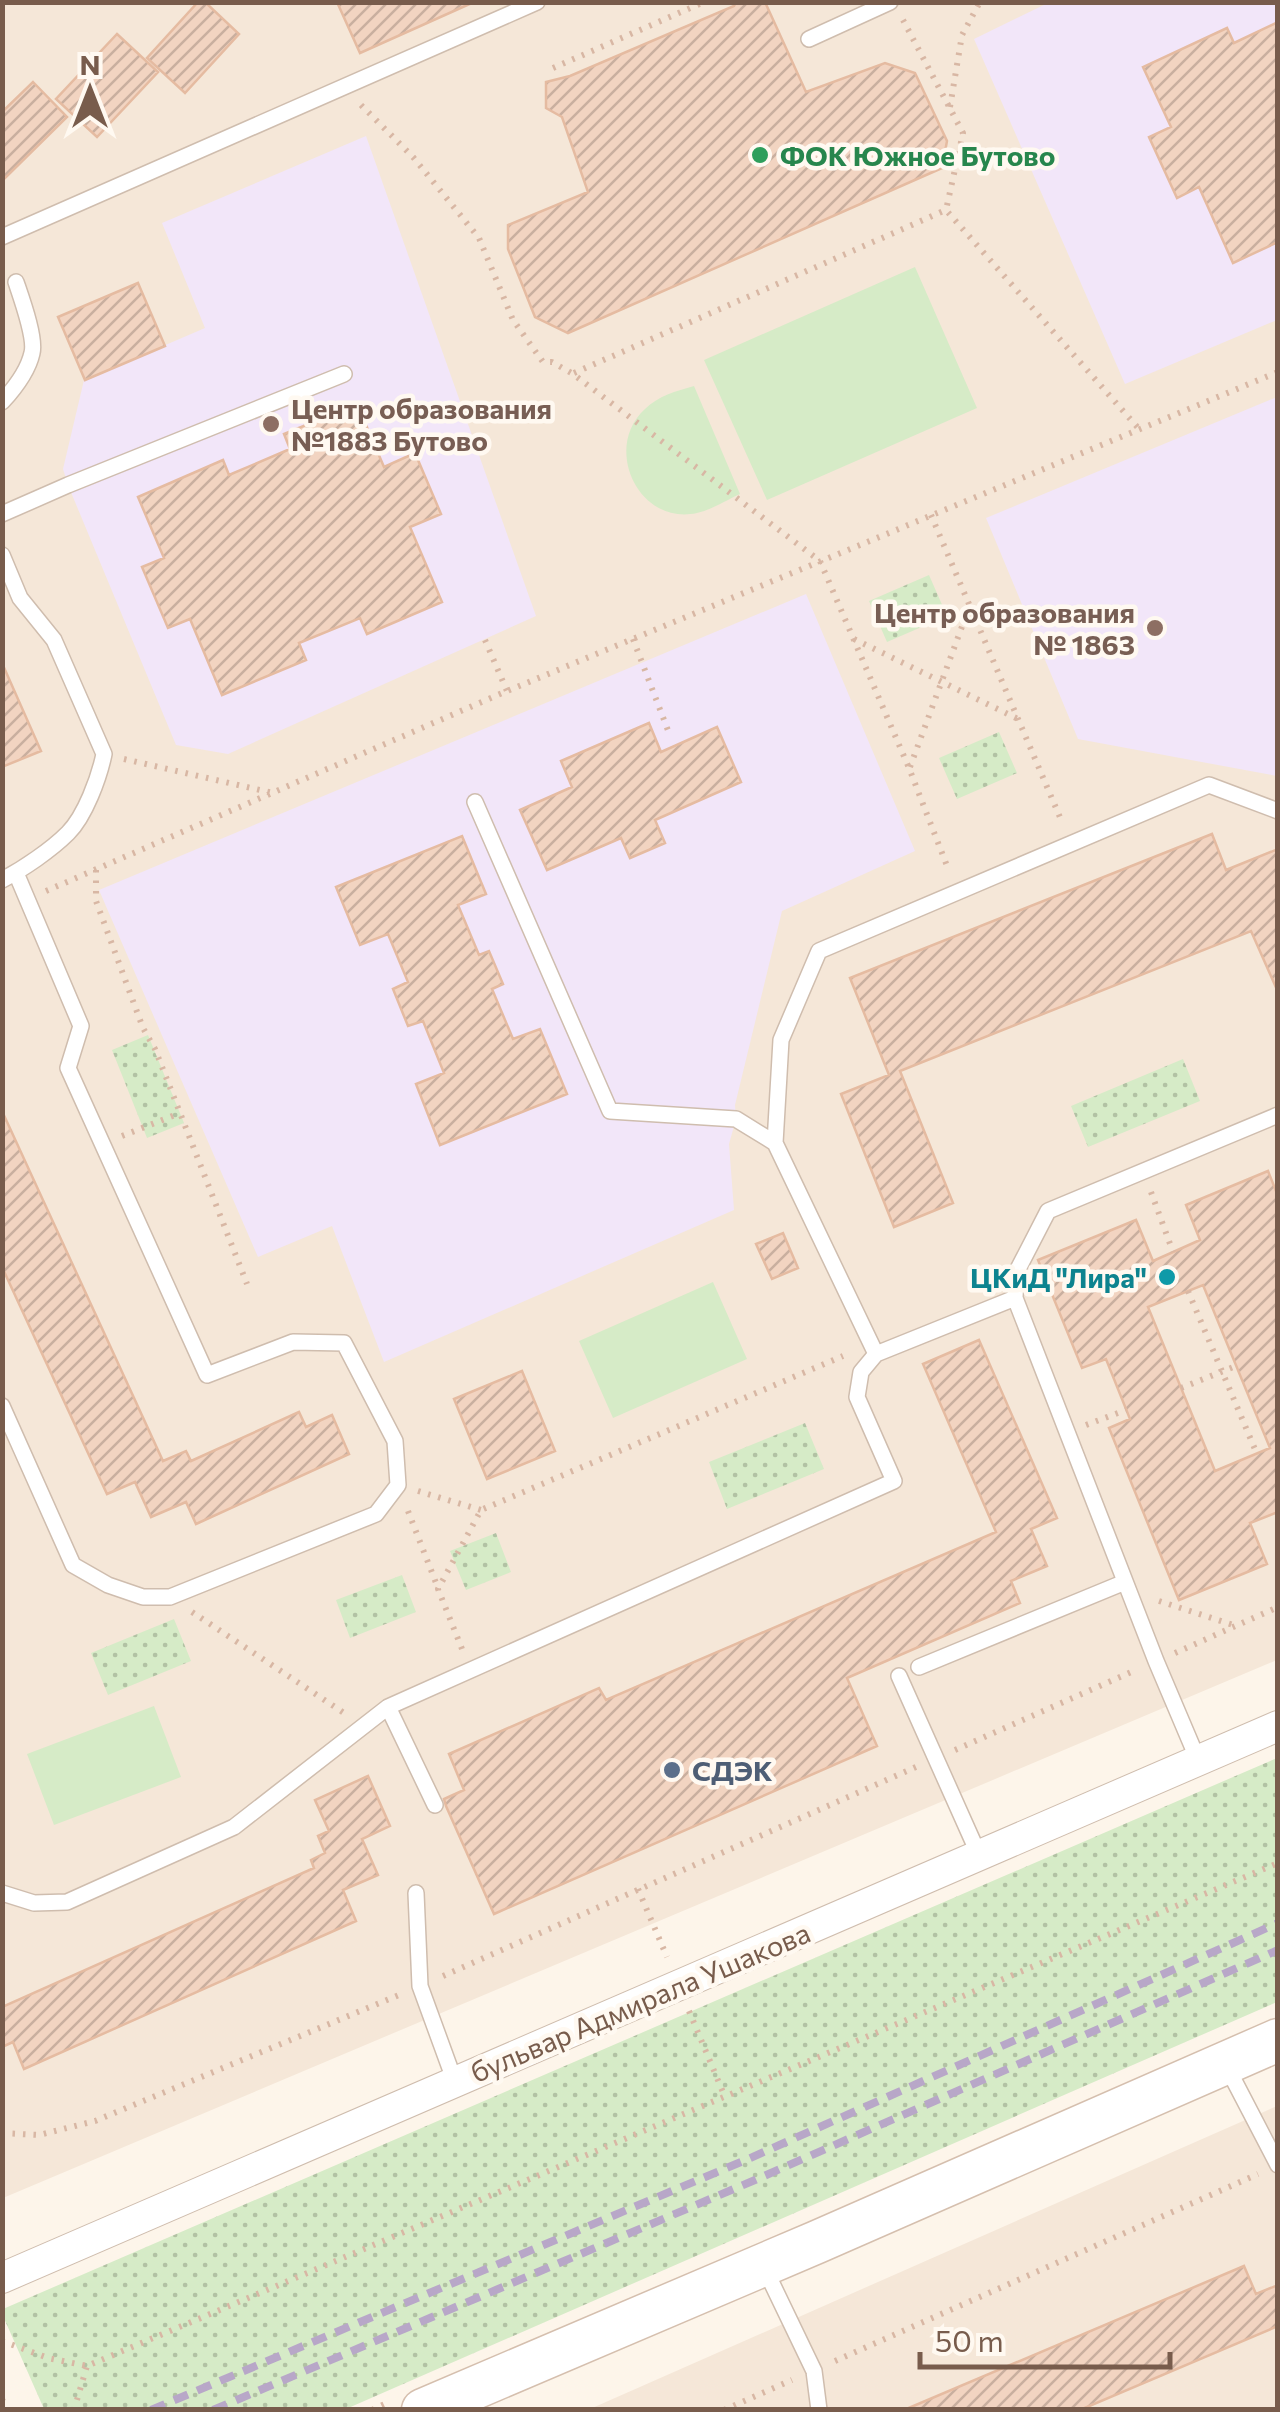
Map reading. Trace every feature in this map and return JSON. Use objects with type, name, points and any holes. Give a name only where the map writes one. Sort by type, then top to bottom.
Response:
[{"type":"street","name":"бульвар Адмирала Ушакова","points":[[2,2278],[1278,1726]]},
{"type":"street","points":[[424,2410],[1278,2040]]},
{"type":"lane","points":[[2,237],[538,2]]},
{"type":"lane","points":[[809,39],[890,2]]},
{"type":"lane","points":[[2,402],[16,387],[34,351],[16,282]]},
{"type":"lane","points":[[2,514],[344,374]]},
{"type":"lane","points":[[2,555],[20,598],[54,640],[104,754],[88,800],[69,832],[9,876],[27,900],[81,1026],[68,1068],[207,1375],[293,1342],[344,1344],[395,1441],[398,1486],[376,1514],[170,1598],[143,1597],[108,1585],[74,1564],[2,1406]]},
{"type":"lane","points":[[874,1349],[775,1144],[781,1040],[819,951],[1209,785],[1278,810]]},
{"type":"lane","points":[[476,802],[610,1111],[736,1119],[775,1144]]},
{"type":"lane","points":[[1198,1760],[1014,1298],[1016,1273],[1048,1211],[1278,1115]]},
{"type":"lane","points":[[2,1893],[34,1903],[68,1902],[234,1828],[388,1706],[894,1481],[857,1398],[861,1372],[874,1349],[1014,1298]]},
{"type":"lane","points":[[918,1667],[1127,1587]]},
{"type":"lane","points":[[899,1676],[978,1855]]},
{"type":"lane","points":[[388,1706],[435,1805]]},
{"type":"lane","points":[[416,1893],[420,1986],[455,2082]]},
{"type":"lane","points":[[1225,2064],[1278,2165]]},
{"type":"lane","points":[[763,2265],[814,2371],[819,2410]]},
{"type":"path","points":[[553,68],[704,2]]},
{"type":"path","points":[[950,108],[962,36],[980,2]]},
{"type":"path","points":[[904,20],[963,134],[946,210]]},
{"type":"path","points":[[344,87],[413,158],[479,238],[513,320],[543,362],[552,362],[573,374],[820,561],[909,768],[956,891]]},
{"type":"path","points":[[573,374],[946,210]]},
{"type":"path","points":[[946,210],[1139,429]]},
{"type":"path","points":[[27,900],[507,691],[1278,372]]},
{"type":"path","points":[[931,515],[1071,843]]},
{"type":"path","points":[[909,768],[970,604]]},
{"type":"path","points":[[633,639],[669,734]]},
{"type":"path","points":[[853,639],[1020,720]]},
{"type":"path","points":[[485,640],[507,691]]},
{"type":"path","points":[[104,754],[273,793]]},
{"type":"path","points":[[96,870],[96,900],[143,1028],[155,1049],[247,1284]]},
{"type":"path","points":[[102,1144],[180,1113]]},
{"type":"path","points":[[1143,1171],[1173,1252]]},
{"type":"path","points":[[1188,1291],[1258,1454]]},
{"type":"path","points":[[398,1486],[481,1510],[874,1349]]},
{"type":"path","points":[[1181,1388],[1236,1366]]},
{"type":"path","points":[[1067,1433],[1126,1410]]},
{"type":"path","points":[[398,1486],[470,1670]]},
{"type":"path","points":[[438,1589],[481,1510]]},
{"type":"path","points":[[1127,1587],[1235,1626]]},
{"type":"path","points":[[170,1598],[364,1726]]},
{"type":"path","points":[[2,2133],[39,2135],[95,2120],[420,1986],[1278,1607]]},
{"type":"path","points":[[2,2342],[87,2366],[1278,1864]]},
{"type":"path","points":[[724,2410],[1260,2173]]},
{"type":"path","points":[[74,2410],[87,2366]]},
{"type":"path","points":[[2,2398],[7,2410]]},
{"type":"shaded area","points":[[3,3],[1277,3],[1277,1660],[3,2198]]},
{"type":"shaded area","points":[[1048,3],[1277,3],[1277,320],[1125,384],[974,39]]},
{"type":"shaded area","name":"Центр образования №1883 Бутово","points":[[366,136],[536,616],[228,754],[176,745],[63,469],[84,380],[205,328],[162,223]]},
{"type":"shaded area","name":"Центр образования № 1863","points":[[1277,397],[1277,776],[1078,739],[986,518]]},
{"type":"shaded area","points":[[806,594],[915,851],[782,911],[735,1105],[736,1119],[729,1144],[734,1210],[384,1362],[332,1226],[258,1257],[99,890]]},
{"type":"shaded area","points":[[1277,2106],[1277,2409],[590,2409]]},
{"type":"green space","points":[[915,267],[977,408],[767,500],[704,360]]},
{"type":"green space","points":[[694,386],[740,494],[702,512],[676,514],[658,508],[644,496],[627,462],[627,444],[633,425],[650,404]]},
{"type":"green space","points":[[929,575],[947,616],[887,642],[869,601]]},
{"type":"green space","points":[[999,732],[1017,773],[957,799],[939,758]]},
{"type":"green space","points":[[148,1035],[184,1123],[147,1138],[112,1050]]},
{"type":"green space","points":[[1183,1059],[1200,1101],[1088,1147],[1071,1106]]},
{"type":"green space","points":[[713,1282],[747,1359],[613,1418],[579,1341]]},
{"type":"green space","points":[[805,1423],[824,1469],[727,1509],[709,1462]]},
{"type":"green space","points":[[496,1533],[511,1572],[466,1590],[450,1551]]},
{"type":"green space","points":[[402,1575],[416,1612],[350,1638],[336,1600]]},
{"type":"green space","points":[[174,1619],[191,1661],[108,1695],[91,1653]]},
{"type":"green space","points":[[154,1706],[181,1777],[54,1825],[27,1754]]},
{"type":"green space","points":[[1277,1758],[1277,2002],[346,2409],[44,2409],[3,2309]]},
{"type":"building","points":[[198,2],[205,2],[239,34],[185,93],[147,58]]},
{"type":"building","points":[[337,2],[474,2],[360,53]]},
{"type":"building","name":"ФОК Южное Бутово","points":[[736,2],[765,2],[806,92],[885,63],[915,73],[947,141],[942,168],[568,333],[535,317],[508,249],[508,225],[588,192],[562,117],[546,108],[546,82],[570,76]]},
{"type":"building","points":[[1278,22],[1278,242],[1233,263],[1199,187],[1177,198],[1149,137],[1171,127],[1143,67],[1227,28],[1234,43]]},
{"type":"building","points":[[117,34],[158,72],[97,137],[56,99]]},
{"type":"building","points":[[33,82],[67,117],[2,181],[2,112]]},
{"type":"building","points":[[138,283],[165,346],[85,380],[58,317]]},
{"type":"building","points":[[357,404],[384,467],[415,453],[441,514],[410,527],[442,602],[367,634],[360,618],[299,643],[306,660],[222,695],[190,619],[168,628],[142,567],[164,558],[138,497],[223,460],[229,475],[290,449],[284,434]]},
{"type":"building","points":[[2,663],[41,751],[2,767]]},
{"type":"building","points":[[649,723],[661,752],[717,727],[741,782],[655,820],[665,843],[630,858],[621,838],[547,870],[520,810],[572,787],[561,761]]},
{"type":"building","points":[[1212,834],[1226,870],[1278,849],[1278,992],[1251,931],[900,1071],[953,1203],[894,1227],[841,1094],[889,1075],[850,978]]},
{"type":"building","points":[[462,836],[486,894],[458,905],[479,955],[489,951],[503,984],[492,989],[513,1039],[540,1029],[567,1094],[440,1145],[416,1084],[444,1073],[423,1021],[408,1026],[393,989],[408,982],[388,934],[360,945],[336,887]]},
{"type":"building","points":[[2,1111],[163,1461],[186,1451],[191,1461],[299,1412],[306,1427],[332,1415],[349,1454],[196,1524],[186,1502],[151,1517],[135,1482],[107,1494],[2,1267]]},
{"type":"building","points":[[1268,1171],[1278,1196],[1278,1512],[1250,1523],[1267,1564],[1179,1600],[1109,1428],[1130,1419],[1106,1359],[1082,1368],[1038,1260],[1136,1220],[1153,1261],[1200,1240],[1186,1205]],"holes":[[[1203,1285],[1270,1448],[1215,1471],[1148,1307]]]},
{"type":"building","points":[[783,1233],[798,1268],[772,1279],[756,1244]]},
{"type":"building","points":[[979,1340],[1057,1518],[1031,1529],[1047,1566],[1011,1581],[1020,1603],[847,1678],[877,1746],[494,1914],[444,1799],[464,1790],[449,1754],[599,1688],[606,1700],[996,1532],[923,1364]]},
{"type":"building","points":[[522,1371],[555,1451],[487,1479],[454,1399]]},
{"type":"building","points":[[368,1776],[390,1826],[362,1839],[378,1875],[343,1890],[356,1921],[24,2069],[13,2042],[2,2047],[2,2007],[314,1868],[311,1860],[325,1853],[318,1836],[329,1831],[315,1800]]},
{"type":"building","points":[[1244,2266],[1256,2294],[1278,2285],[1278,2326],[1080,2410],[904,2410]]},
{"type":"railway","points":[[151,2410],[748,2159],[1278,1923]]},
{"type":"railway","points":[[213,2410],[755,2180],[1278,1950]]},
{"type":"place","name":"ФОК Южное Бутово","points":[[760,155]]},
{"type":"place","name":"Центр образования №1883 Бутово","points":[[271,424]]},
{"type":"place","name":"Центр образования № 1863","points":[[1155,628]]},
{"type":"place","name":"ЦКиД \"Лира\"","points":[[1167,1277]]},
{"type":"place","name":"СДЭК","points":[[672,1770]]}]
